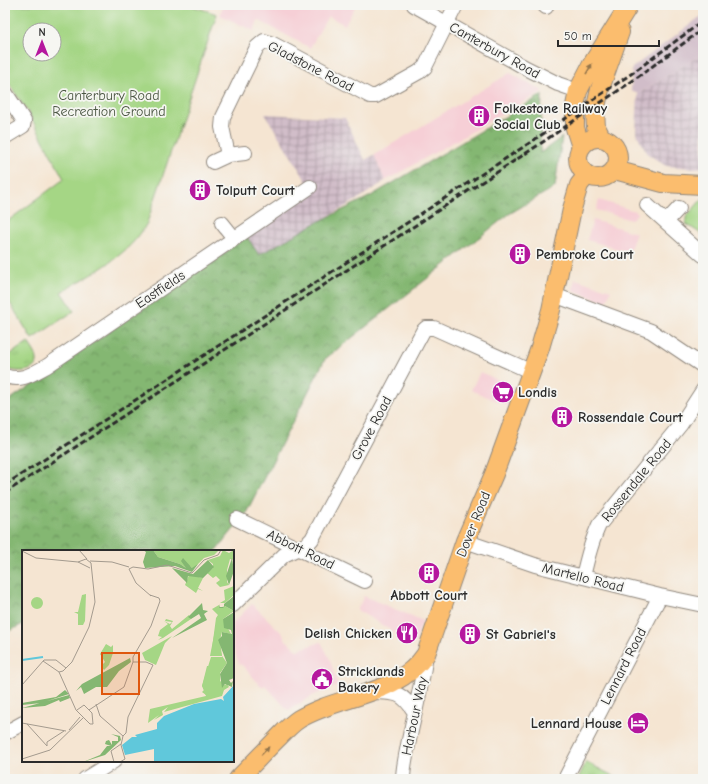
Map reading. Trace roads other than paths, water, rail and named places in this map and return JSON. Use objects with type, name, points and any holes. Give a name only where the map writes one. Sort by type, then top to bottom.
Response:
[{"type":"main road","points":[[581,147],[575,128],[575,106],[578,92],[592,64],[628,8]]},
{"type":"main road","points":[[602,137],[590,139],[585,142],[581,147],[578,159],[579,165],[587,175],[593,177],[605,177],[615,170],[618,164],[619,157],[614,144],[602,137],[596,127],[595,111],[600,89],[628,8]]},
{"type":"main road","points":[[615,170],[663,184],[703,185]]},
{"type":"main road","name":"Dover Road","points":[[238,779],[297,720],[321,708],[373,692],[408,673],[426,654],[465,541],[494,474],[532,372],[554,294],[574,202],[579,185],[587,175]]},
{"type":"street","name":"Canterbury Road","points":[[414,5],[526,68],[578,92]]},
{"type":"street","points":[[448,23],[456,5]]},
{"type":"street","name":"Gladstone Road","points":[[228,155],[222,127],[223,117],[257,47],[264,41],[273,44],[370,96],[376,96],[419,72],[425,67],[448,23]]},
{"type":"street","points":[[5,92],[24,121],[23,126],[5,137]]},
{"type":"street","points":[[213,162],[228,155],[244,153]]},
{"type":"street","name":"Eastfields","points":[[5,376],[14,379],[21,378],[47,366],[310,187]]},
{"type":"street","points":[[647,205],[703,255]]},
{"type":"street","points":[[666,222],[679,208]]},
{"type":"street","points":[[222,223],[234,238]]},
{"type":"street","points":[[554,294],[651,331],[703,366]]},
{"type":"street","name":"Grove Road","points":[[234,604],[284,555],[307,544],[312,539],[423,331],[426,328],[434,328],[532,372]]},
{"type":"street","name":"Rossendale Road","points":[[583,577],[591,545],[599,525],[681,424],[703,390]]},
{"type":"street","name":"Abbott Road","points":[[237,519],[300,548],[365,581]]},
{"type":"street","name":"Martello Road","points":[[465,541],[536,565],[660,596],[703,604]]},
{"type":"street","name":"Lennard Road","points":[[565,779],[660,596]]},
{"type":"street","name":"Harbour Way","points":[[403,779],[414,711],[419,698],[426,654]]},
{"type":"street","points":[[373,692],[391,693],[402,696],[414,711]]},
{"type":"street","points":[[5,733],[22,723]]},
{"type":"street","points":[[85,779],[112,762]]},
{"type":"railway","points":[[5,485],[531,142],[631,74],[703,21]]},
{"type":"railway","points":[[5,493],[531,150],[631,82],[703,29]]},
{"type":"place","name":"Folkestone Railway Social Club","points":[[479,116]]},
{"type":"place","name":"Tolputt Court","points":[[200,190]]},
{"type":"place","name":"Pembroke Court","points":[[520,254]]},
{"type":"place","name":"Londis","points":[[503,392]]},
{"type":"place","name":"Rossendale Court","points":[[562,417]]},
{"type":"place","name":"Abbott Court","points":[[429,573]]},
{"type":"place","name":"Delish Chicken","points":[[407,633]]},
{"type":"place","name":"St Gabriel's","points":[[470,634]]},
{"type":"place","name":"Stricklands Bakery","points":[[322,679]]},
{"type":"place","name":"Lennard House","points":[[638,723]]},
{"type":"park label","name":"Canterbury Road Recreation Ground","points":[[109,104]]}]
